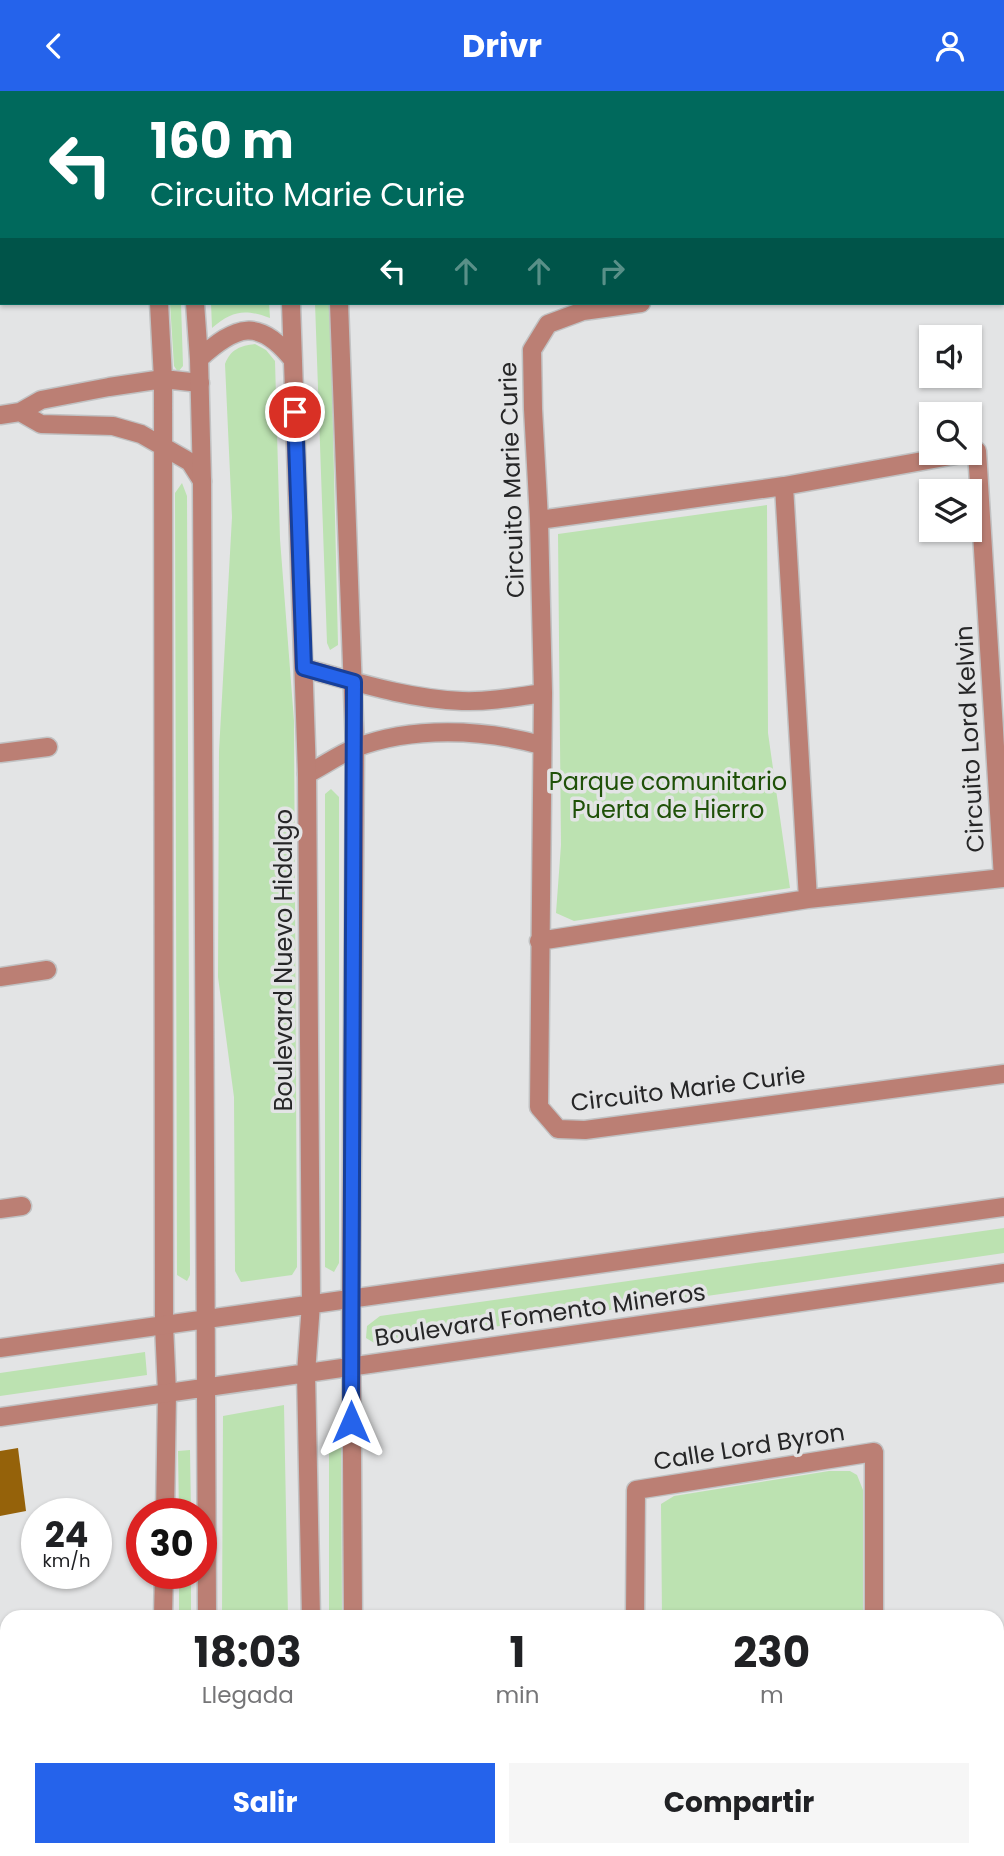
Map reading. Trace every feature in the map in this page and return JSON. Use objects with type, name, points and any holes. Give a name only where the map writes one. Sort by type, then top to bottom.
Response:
[{"type":"street","points":[[159,305],[163,379],[165,1498]]},
{"type":"street","points":[[195,305],[202,481],[207,1610]]},
{"type":"street","name":"Boulevard Nuevo Hidalgo","points":[[291,305],[307,774],[311,1304],[306,1373],[311,1610]]},
{"type":"street","points":[[339,305],[355,748],[351,1299],[353,1610]]},
{"type":"street","name":"Circuito Marie Curie","points":[[626,305],[583,311],[548,324],[533,350],[543,693],[539,1107],[558,1129],[585,1130],[1004,1074]]},
{"type":"street","points":[[199,359],[223,337],[244,331],[266,334],[281,345],[293,360]]},
{"type":"street","points":[[0,415],[20,412],[41,400],[108,387],[163,379],[200,383]]},
{"type":"street","points":[[20,412],[41,424],[113,426],[141,434],[190,462],[202,481]]},
{"type":"street","name":"Circuito Lord Kelvin","points":[[539,520],[784,486],[919,462]]},
{"type":"street","name":"Circuito Lord Kelvin","points":[[539,941],[808,899],[1003,878],[978,465]]},
{"type":"street","points":[[784,486],[808,899]]},
{"type":"street","points":[[304,668],[404,694],[462,701],[503,700],[543,693]]},
{"type":"street","points":[[307,774],[355,748],[378,741],[450,732],[511,737],[541,745]]},
{"type":"street","points":[[0,753],[48,747]]},
{"type":"street","points":[[0,977],[47,970]]},
{"type":"street","points":[[0,1209],[22,1206]]},
{"type":"street","name":"Boulevard Fomento Mineros","points":[[0,1348],[1004,1207]]},
{"type":"street","name":"Boulevard Fomento Mineros","points":[[0,1417],[1004,1273]]},
{"type":"street","name":"Calle Lord Byron","points":[[635,1610],[636,1490],[874,1452],[874,1610]]},
{"type":"street","points":[[163,1610],[164,1589]]},
{"type":"green space","points":[[170,305],[181,305],[183,366],[178,372],[174,366]]},
{"type":"green space","points":[[211,305],[269,305],[270,318],[253,313],[240,313],[226,318],[212,328]]},
{"type":"green space","points":[[315,305],[330,305],[338,645],[330,650],[327,643]]},
{"type":"green space","points":[[255,344],[266,350],[275,361],[280,539],[294,721],[297,1267],[292,1275],[241,1282],[235,1271],[234,1097],[218,977],[219,751],[232,517],[225,364],[237,349]]},
{"type":"green space","points":[[182,483],[187,496],[190,1275],[187,1281],[177,1275],[175,493]]},
{"type":"green space","name":"Parque comunitario Puerta de Hierro","points":[[767,505],[768,733],[790,888],[574,921],[556,913],[561,845],[558,534]]},
{"type":"green space","points":[[331,789],[339,797],[339,1263],[334,1272],[325,1267],[325,794]]},
{"type":"green space","points":[[1004,1228],[1004,1253],[376,1344],[366,1338],[367,1326],[380,1316]]},
{"type":"green space","points":[[145,1352],[147,1375],[0,1396],[0,1373]]},
{"type":"green space","points":[[284,1405],[288,1610],[222,1610],[223,1416]]},
{"type":"green space","points":[[341,1431],[342,1610],[329,1610],[329,1432]]},
{"type":"green space","points":[[190,1450],[191,1498],[179,1498],[178,1451]]},
{"type":"green space","points":[[829,1471],[850,1471],[857,1475],[863,1490],[863,1610],[662,1610],[661,1504],[674,1496]]},
{"type":"green space","points":[[179,1589],[191,1589],[191,1610],[179,1610]]},
{"type":"building","points":[[18,1448],[24,1498],[21,1498],[21,1512],[0,1516],[0,1451]]},
{"type":"route","points":[[295,412],[304,668],[354,682],[351,1422]]}]
